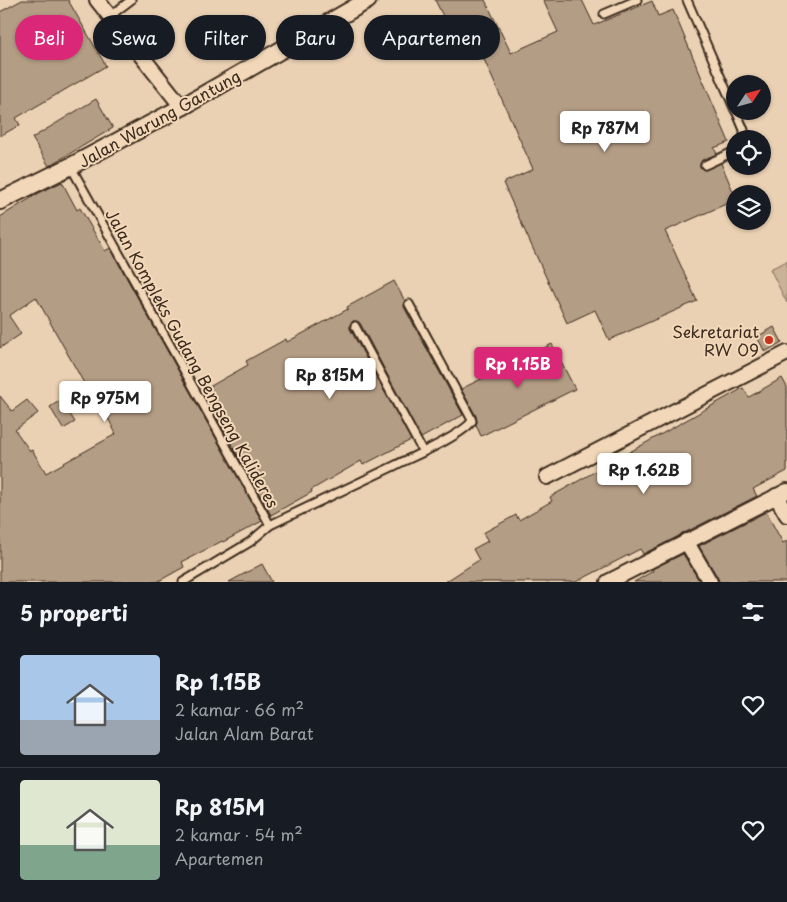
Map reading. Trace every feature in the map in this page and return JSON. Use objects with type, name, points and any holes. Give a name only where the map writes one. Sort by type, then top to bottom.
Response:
[{"type":"street","points":[[97,0],[109,15]]},
{"type":"street","name":"Jalan Warung Gantung","points":[[0,201],[182,107],[368,0]]},
{"type":"street","points":[[145,60],[182,107]]},
{"type":"street","points":[[547,477],[787,353]]},
{"type":"street","points":[[608,582],[782,494],[787,515]]},
{"type":"street","points":[[686,542],[710,582]]},
{"type":"lane","points":[[111,15],[131,0]]},
{"type":"lane","points":[[604,14],[637,0]]},
{"type":"lane","points":[[687,0],[726,90]]},
{"type":"lane","points":[[705,165],[726,155]]},
{"type":"lane","name":"Jalan Kompleks Gudang Bengseng Kalideres","points":[[71,166],[270,525],[250,542],[182,582]]},
{"type":"lane","points":[[270,525],[423,452],[470,425],[472,421],[409,304]]},
{"type":"lane","points":[[355,326],[423,452]]},
{"type":"shaded area","points":[[787,261],[787,303],[770,269]]},
{"type":"building","points":[[22,0],[68,0],[77,15],[15,15],[15,60],[83,60],[83,26],[93,43],[93,60],[103,60],[106,66],[16,118],[20,125],[0,136],[0,12]]},
{"type":"building","points":[[435,0],[485,0],[492,15],[442,15]]},
{"type":"building","points":[[543,0],[582,0],[594,25],[652,1],[658,16],[673,10],[726,135],[726,143],[714,148],[717,154],[702,160],[700,167],[705,170],[721,163],[730,185],[726,185],[726,204],[665,231],[697,301],[609,340],[595,310],[567,323],[503,183],[533,169],[484,60],[500,60],[500,31],[511,53],[558,32]]},
{"type":"building","points":[[96,99],[113,128],[49,166],[32,138]]},
{"type":"building","points":[[62,182],[77,210],[80,208],[105,251],[110,248],[262,521],[182,562],[184,567],[157,582],[0,582],[0,396],[12,411],[27,400],[38,413],[15,430],[30,451],[32,450],[46,473],[116,434],[104,410],[100,412],[36,297],[9,316],[21,334],[0,348],[0,217],[39,193]]},
{"type":"building","points":[[394,281],[405,301],[404,307],[463,415],[421,438],[360,323],[353,321],[350,324],[350,329],[411,440],[363,465],[361,461],[271,515],[202,391],[248,365],[246,361],[286,339],[287,342],[348,309],[347,307]]},
{"type":"building","name":"Sekretariat RW 09","points":[[774,327],[782,342],[765,352],[757,337]]},
{"type":"building","points":[[552,344],[575,389],[481,436],[476,425],[476,416],[461,389]]},
{"type":"building","points":[[782,378],[787,387],[787,471],[753,489],[757,496],[643,554],[640,549],[576,582],[445,582],[479,560],[473,549],[488,541],[483,533],[516,515],[519,520],[552,501],[550,497],[743,388],[749,397]]},
{"type":"building","points":[[61,400],[75,422],[63,429],[50,407]]},
{"type":"building","points":[[766,512],[783,543],[787,541],[787,582],[719,582],[699,546]]},
{"type":"building","points":[[683,554],[700,582],[634,582],[653,571],[652,569]]},
{"type":"building","points":[[262,564],[272,582],[229,582]]},
{"type":"place","name":"Sekretariat RW 09","points":[[769,340]]}]
